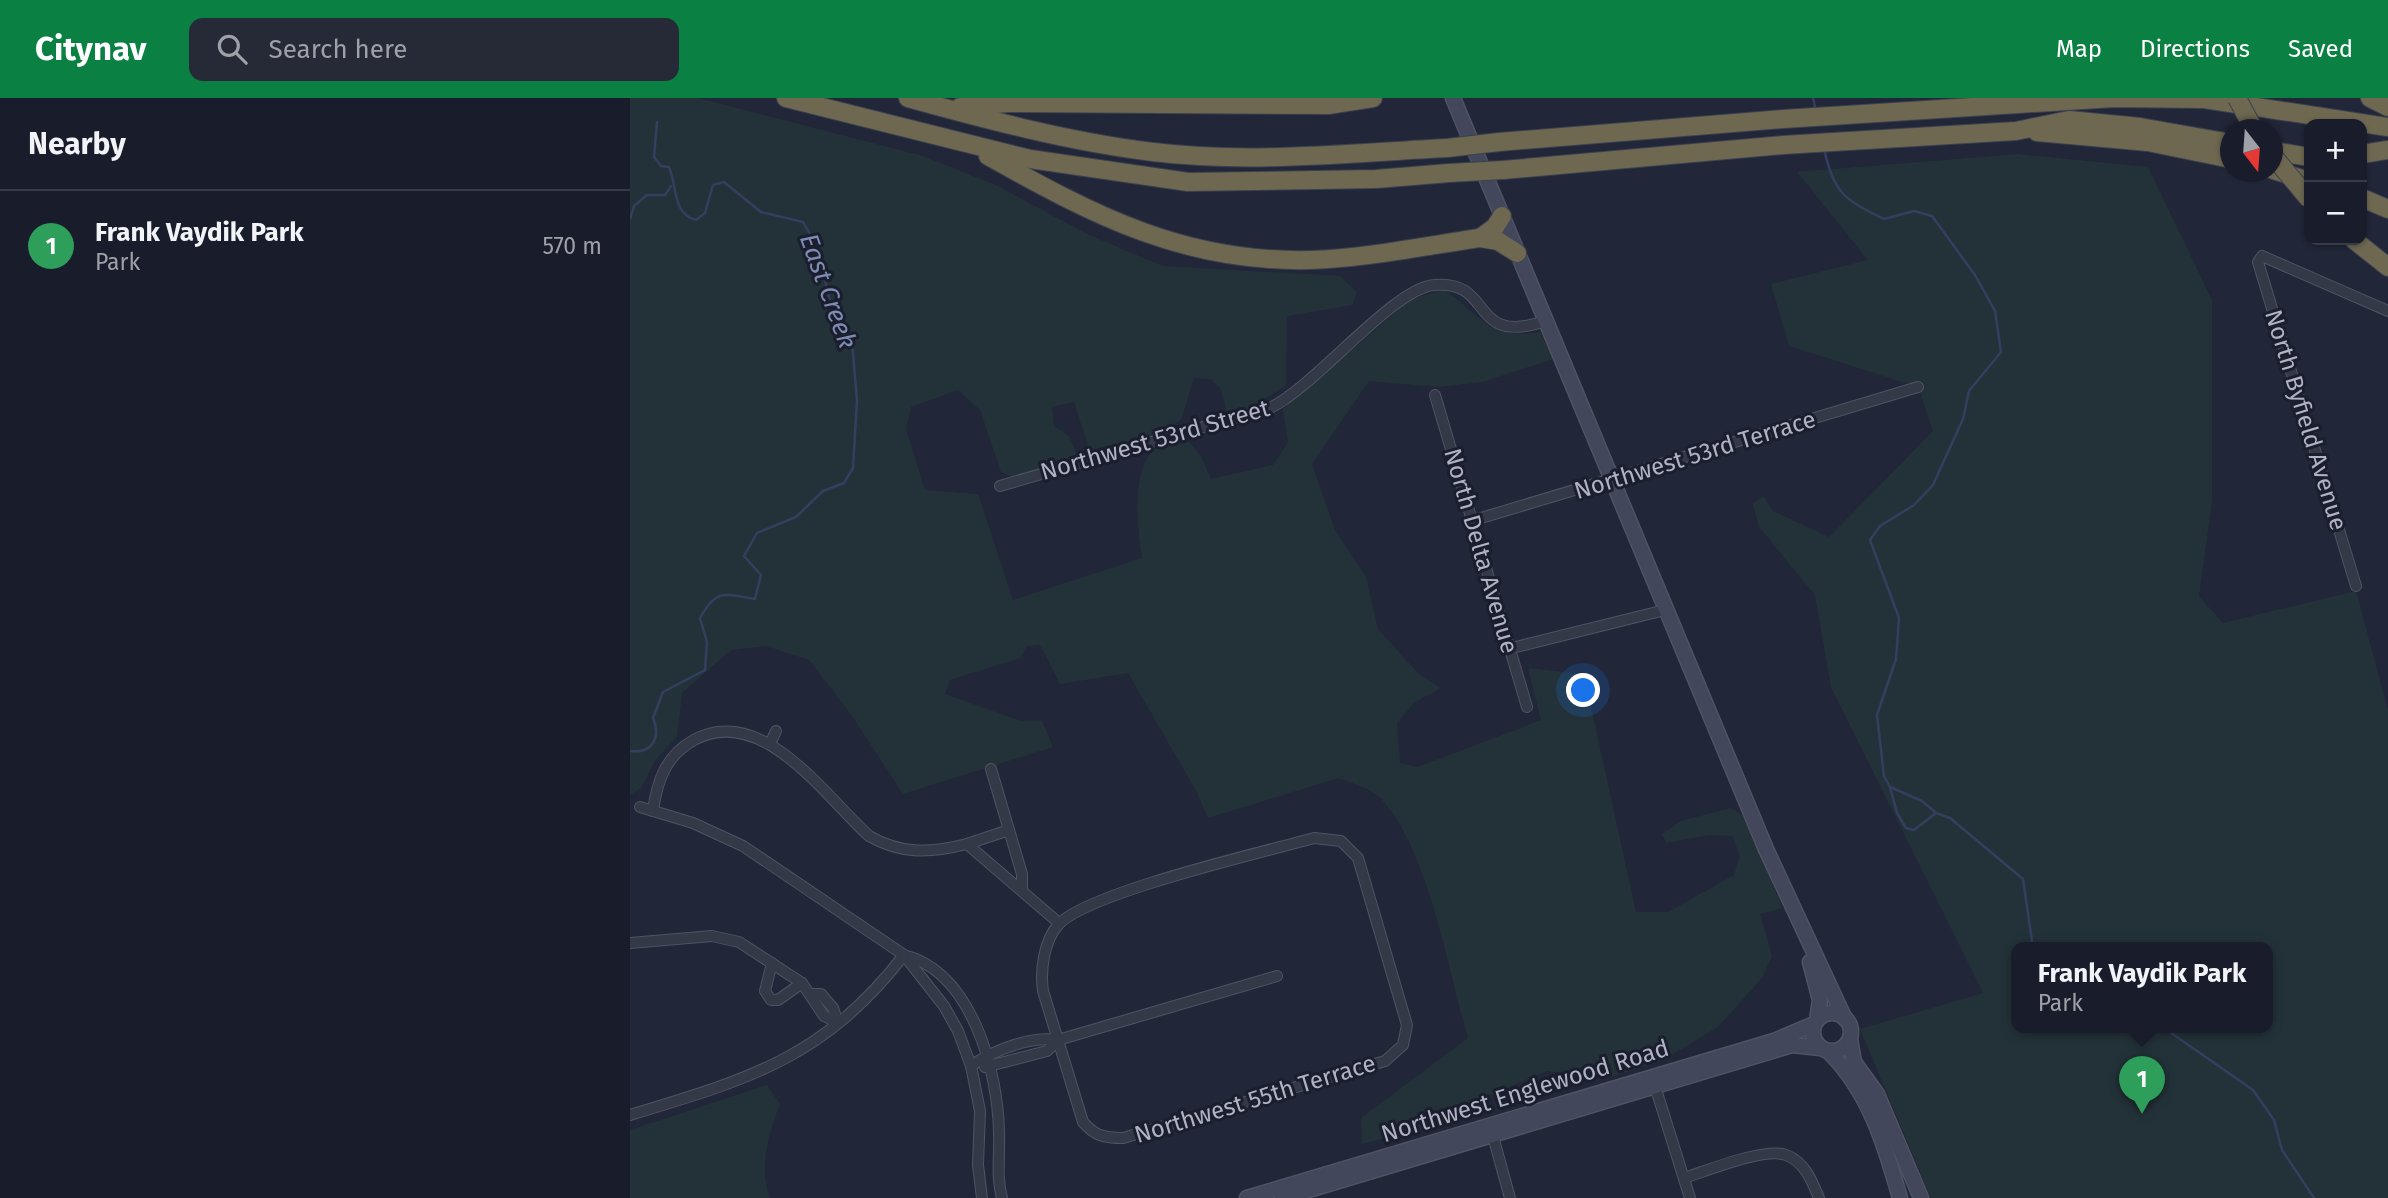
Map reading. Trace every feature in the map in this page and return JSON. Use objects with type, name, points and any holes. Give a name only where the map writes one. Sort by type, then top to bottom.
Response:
[{"type":"highway","points":[[786,98],[1030,159],[1188,182],[1376,179],[1783,145],[2016,131],[2148,142],[2220,157]]},
{"type":"highway","points":[[908,98],[1023,129],[1154,152],[1270,157],[1447,148],[1783,119],[2115,98],[2204,99],[2388,127]]},
{"type":"highway","points":[[946,108],[1008,103],[1316,106],[1373,98]]},
{"type":"highway","points":[[2236,98],[2248,119]]},
{"type":"highway","points":[[2370,98],[2388,107]]},
{"type":"highway","points":[[2016,131],[2069,120],[2140,127],[2220,141]]},
{"type":"highway","points":[[970,145],[1054,192],[1135,231],[1172,244],[1228,255],[1312,260],[1480,238],[1498,241],[1517,253]]},
{"type":"highway","points":[[2367,153],[2388,150]]},
{"type":"highway","points":[[2283,154],[2304,156]]},
{"type":"highway","points":[[2283,166],[2304,193]]},
{"type":"highway","points":[[2283,173],[2304,179]]},
{"type":"highway","points":[[2367,200],[2388,209]]},
{"type":"highway","points":[[1480,238],[1496,227],[1502,216]]},
{"type":"highway","points":[[2360,245],[2388,267]]},
{"type":"main road","points":[[1452,98],[1804,937],[1851,1031],[1854,1062],[1877,1094],[1921,1198]]},
{"type":"main road","points":[[1804,937],[1820,1000],[1813,1037],[1853,1080],[1871,1112],[1884,1142],[1900,1198]]},
{"type":"main road","points":[[1816,1022],[1833,1013],[1845,1019]]},
{"type":"main road","name":"Northwest Englewood Road","points":[[1282,1198],[1653,1081],[1774,1041],[1816,1022]]},
{"type":"main road","points":[[1824,1050],[1841,1049],[1850,1039]]},
{"type":"main road","name":"Northwest Englewood Road","points":[[1653,1081],[1793,1045],[1824,1050]]},
{"type":"main road","name":"Northwest Englewood Road","points":[[1247,1198],[1491,1130]]},
{"type":"street","name":"North Byfield Avenue","points":[[2356,586],[2258,262],[2262,256],[2388,311]]},
{"type":"street","name":"Northwest 53rd Street","points":[[1000,486],[1272,407],[1294,394],[1405,297],[1428,285],[1447,285],[1466,292],[1491,320],[1507,328],[1519,329],[1545,321]]},
{"type":"street","name":"Northwest 53rd Terrace","points":[[1471,521],[1918,387]]},
{"type":"street","name":"North Delta Avenue","points":[[1435,396],[1527,707]]},
{"type":"street","points":[[1508,649],[1665,610]]},
{"type":"street","points":[[653,811],[662,772],[686,744],[717,732],[735,731],[754,735],[782,751],[869,836],[885,845],[922,852],[967,844],[1009,830]]},
{"type":"street","points":[[770,744],[776,731]]},
{"type":"street","points":[[991,769],[1023,874],[1022,889]]},
{"type":"street","points":[[640,807],[705,827],[743,846],[904,955],[944,1006],[958,1031],[971,1066],[980,1111],[978,1166],[982,1198]]},
{"type":"street","name":"Northwest 55th Terrace","points":[[1058,1040],[1083,1122],[1101,1138],[1124,1138],[1385,1061],[1403,1045],[1407,1026],[1357,858],[1341,841],[1331,838],[1314,838],[1094,901],[1059,923]]},
{"type":"street","points":[[967,844],[1059,923],[1051,936],[1041,975],[1058,1040]]},
{"type":"street","points":[[630,943],[727,937],[802,983],[812,994],[821,994],[833,1008],[838,1023]]},
{"type":"street","points":[[630,1115],[730,1084],[775,1066],[838,1023],[904,955]]},
{"type":"street","points":[[904,955],[923,960],[945,977],[970,1014],[987,1055],[998,1110],[997,1163],[1002,1198]]},
{"type":"street","points":[[772,963],[765,991],[771,1000],[778,1000],[802,983]]},
{"type":"street","points":[[971,1066],[987,1055],[1042,1038],[1058,1040],[1277,976]]},
{"type":"street","points":[[971,1066],[991,1068],[1047,1051],[1058,1040]]},
{"type":"street","points":[[1023,1044],[1027,1057]]},
{"type":"street","points":[[1653,1081],[1690,1198]]},
{"type":"street","points":[[1491,1130],[1510,1198]]},
{"type":"street","points":[[1684,1178],[1765,1154],[1783,1153],[1801,1165],[1819,1198]]},
{"type":"shaded area","points":[[630,98],[698,98],[923,156],[998,186],[1087,234],[1163,266],[1340,276],[1357,292],[1352,305],[1287,316],[1286,385],[1248,410],[1228,416],[1221,389],[1211,379],[1194,378],[1181,420],[1164,431],[1091,455],[1074,402],[1052,407],[1054,426],[1069,436],[1078,457],[1012,477],[1001,472],[980,410],[958,390],[911,407],[906,429],[925,490],[978,494],[1013,600],[1142,558],[1138,515],[1139,483],[1149,456],[1158,447],[1185,438],[1200,454],[1211,479],[1273,465],[1288,442],[1283,409],[1411,299],[1444,290],[1497,329],[1508,333],[1540,332],[1553,359],[1483,382],[1439,387],[1369,381],[1312,464],[1335,530],[1366,577],[1378,629],[1418,673],[1441,688],[1414,703],[1397,723],[1400,763],[1418,767],[1541,720],[1528,668],[1581,674],[1586,684],[1636,912],[1668,912],[1734,875],[1740,855],[1732,836],[1710,835],[1666,843],[1662,834],[1681,821],[1730,808],[1747,818],[1782,908],[1760,914],[1772,956],[1762,978],[1718,1027],[1660,1062],[1607,1078],[1547,1071],[1483,1098],[1435,1126],[1362,1144],[1361,1118],[1468,1038],[1434,910],[1410,844],[1395,817],[1378,796],[1339,778],[1208,818],[1195,789],[1128,673],[1060,684],[1040,645],[1027,646],[1020,658],[950,680],[945,694],[1021,721],[1042,721],[1053,747],[903,794],[850,713],[809,660],[766,646],[731,650],[682,693],[677,737],[656,759],[641,788],[630,795]]},
{"type":"shaded area","points":[[2017,154],[2148,167],[2212,300],[2212,501],[2199,596],[2223,623],[2356,591],[2388,710],[2388,1198],[1931,1198],[1860,1029],[1983,993],[1831,687],[1815,595],[1759,527],[1753,504],[1763,496],[1773,511],[1829,537],[1933,431],[1918,387],[1789,346],[1771,284],[1868,260],[1797,172]]},
{"type":"shaded area","points":[[767,1085],[780,1104],[766,1150],[765,1174],[770,1198],[630,1198],[630,1130]]},
{"type":"waterway","points":[[1813,98],[1816,111]]},
{"type":"waterway","name":"East Creek","points":[[630,751],[644,750],[653,743],[656,732],[653,718],[663,692],[705,670],[707,642],[700,618],[706,608],[722,595],[755,599],[761,575],[744,556],[757,533],[796,517],[823,491],[844,483],[853,468],[857,401],[852,341],[839,316],[832,311],[818,248],[803,222],[761,212],[724,182],[713,185],[705,213],[696,220],[688,217],[676,198],[669,167],[661,166],[654,157],[657,122]]},
{"type":"waterway","points":[[1824,148],[1837,185],[1859,206],[1884,219],[1914,211],[1932,216],[1975,275],[1995,311],[2001,352],[1969,391],[1963,419],[1933,485],[1914,505],[1880,526],[1870,540],[1899,618],[1896,659],[1877,715],[1884,776],[1890,787],[1922,801],[1936,813],[1950,818],[2023,879],[2032,942]]},
{"type":"waterway","points":[[630,219],[634,206],[647,195],[665,195],[671,186]]},
{"type":"waterway","points":[[1890,787],[1897,813],[1906,828],[1914,830],[1936,813]]},
{"type":"waterway","points":[[2171,1033],[2253,1090],[2274,1120],[2282,1150],[2314,1198]]},
{"type":"place","name":"Frank Vaydik Park","points":[[2142,1114]]}]
